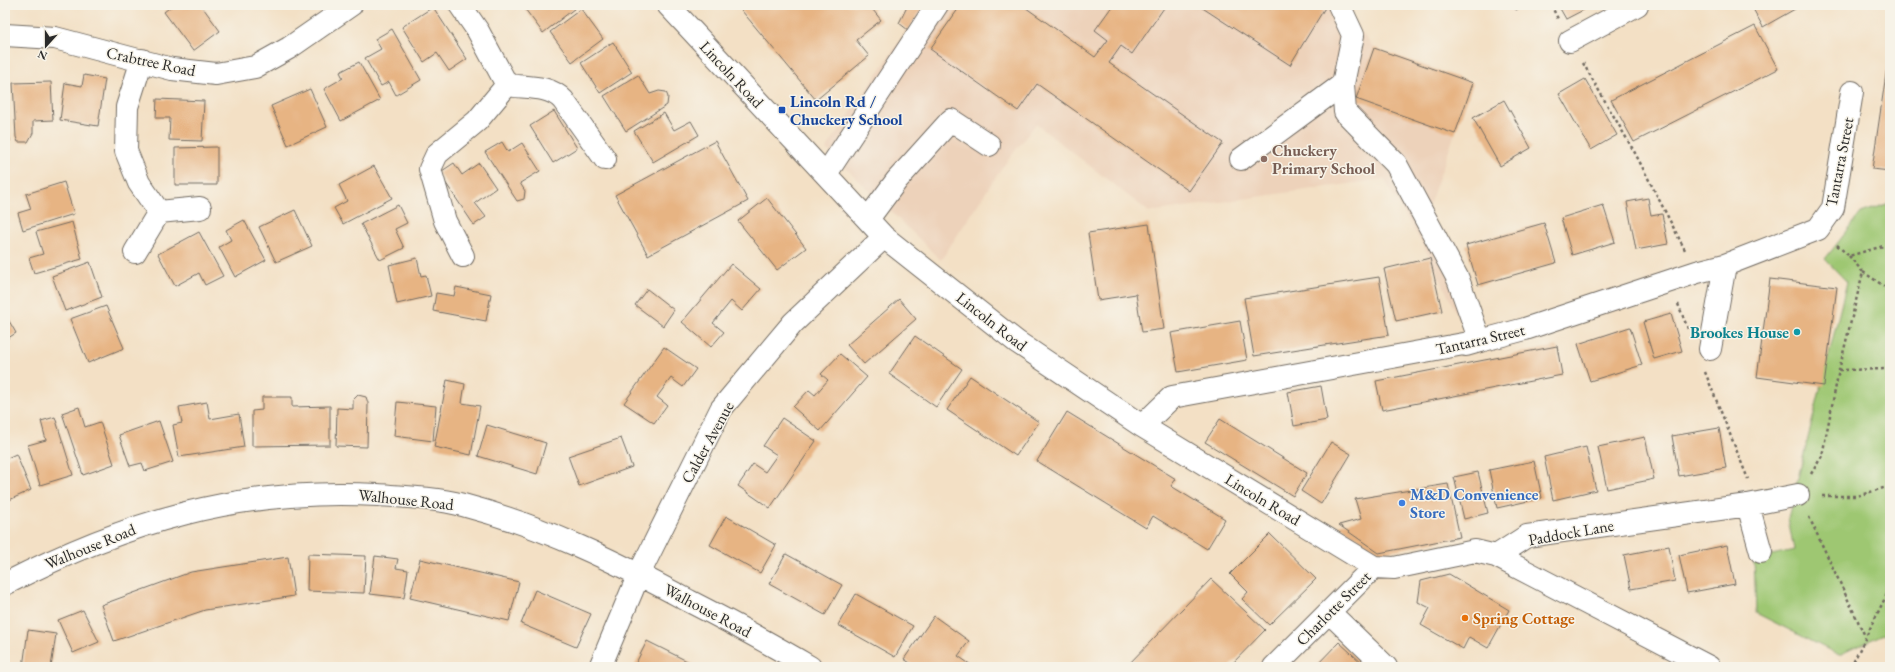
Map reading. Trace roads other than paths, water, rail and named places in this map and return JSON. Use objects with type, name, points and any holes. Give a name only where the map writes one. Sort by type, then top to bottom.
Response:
[{"type":"street","name":"Crabtree Road","points":[[5,35],[55,38],[172,69],[216,74],[255,67],[289,48],[351,5]]},
{"type":"street","points":[[460,5],[478,31],[507,85]]},
{"type":"street","name":"Lincoln Road","points":[[668,5],[868,218],[884,237],[1016,342],[1142,426],[1374,567]]},
{"type":"street","points":[[826,174],[936,5]]},
{"type":"street","points":[[1297,390],[1480,341],[1458,279],[1396,164],[1345,112],[1343,84],[1353,35],[1339,5]]},
{"type":"street","points":[[1570,41],[1637,5]]},
{"type":"street","points":[[142,60],[127,107],[126,151],[139,183],[159,212]]},
{"type":"street","points":[[1241,159],[1343,84]]},
{"type":"street","points":[[507,85],[555,92],[563,100],[605,159]]},
{"type":"street","points":[[463,256],[445,221],[430,169],[437,154],[477,121],[507,85]]},
{"type":"street","name":"Tantarra Street","points":[[1142,426],[1172,397],[1480,341],[1525,329],[1669,283],[1697,272],[1726,265],[1818,229],[1833,208],[1852,92]]},
{"type":"street","points":[[868,218],[897,180],[951,120],[989,146]]},
{"type":"street","points":[[159,212],[200,208]]},
{"type":"street","points":[[135,252],[159,212]]},
{"type":"street","name":"Calder Avenue","points":[[600,667],[639,574],[721,409],[793,323],[884,237]]},
{"type":"street","points":[[1710,349],[1726,265]]},
{"type":"street","name":"Walhouse Road","points":[[5,584],[103,538],[201,508],[270,497],[352,493],[431,499],[462,505],[536,528],[639,574],[810,667]]},
{"type":"street","name":"Paddock Lane","points":[[1496,556],[1527,536],[1753,504],[1798,495]]},
{"type":"street","points":[[1753,504],[1761,552]]},
{"type":"street","points":[[1374,567],[1394,568],[1475,551],[1496,556],[1709,667]]},
{"type":"street","name":"Charlotte Street","points":[[1274,667],[1374,567]]},
{"type":"street","points":[[1329,612],[1386,667]]},
{"type":"place","name":"Lincoln Rd / Chuckery School","points":[[782,110]]},
{"type":"place","name":"Chuckery Primary School","points":[[1264,159]]},
{"type":"place","name":"Brookes House","points":[[1797,332]]},
{"type":"place","name":"M&D Convenience Store","points":[[1402,503]]},
{"type":"place","name":"Spring Cottage","points":[[1465,618]]}]
